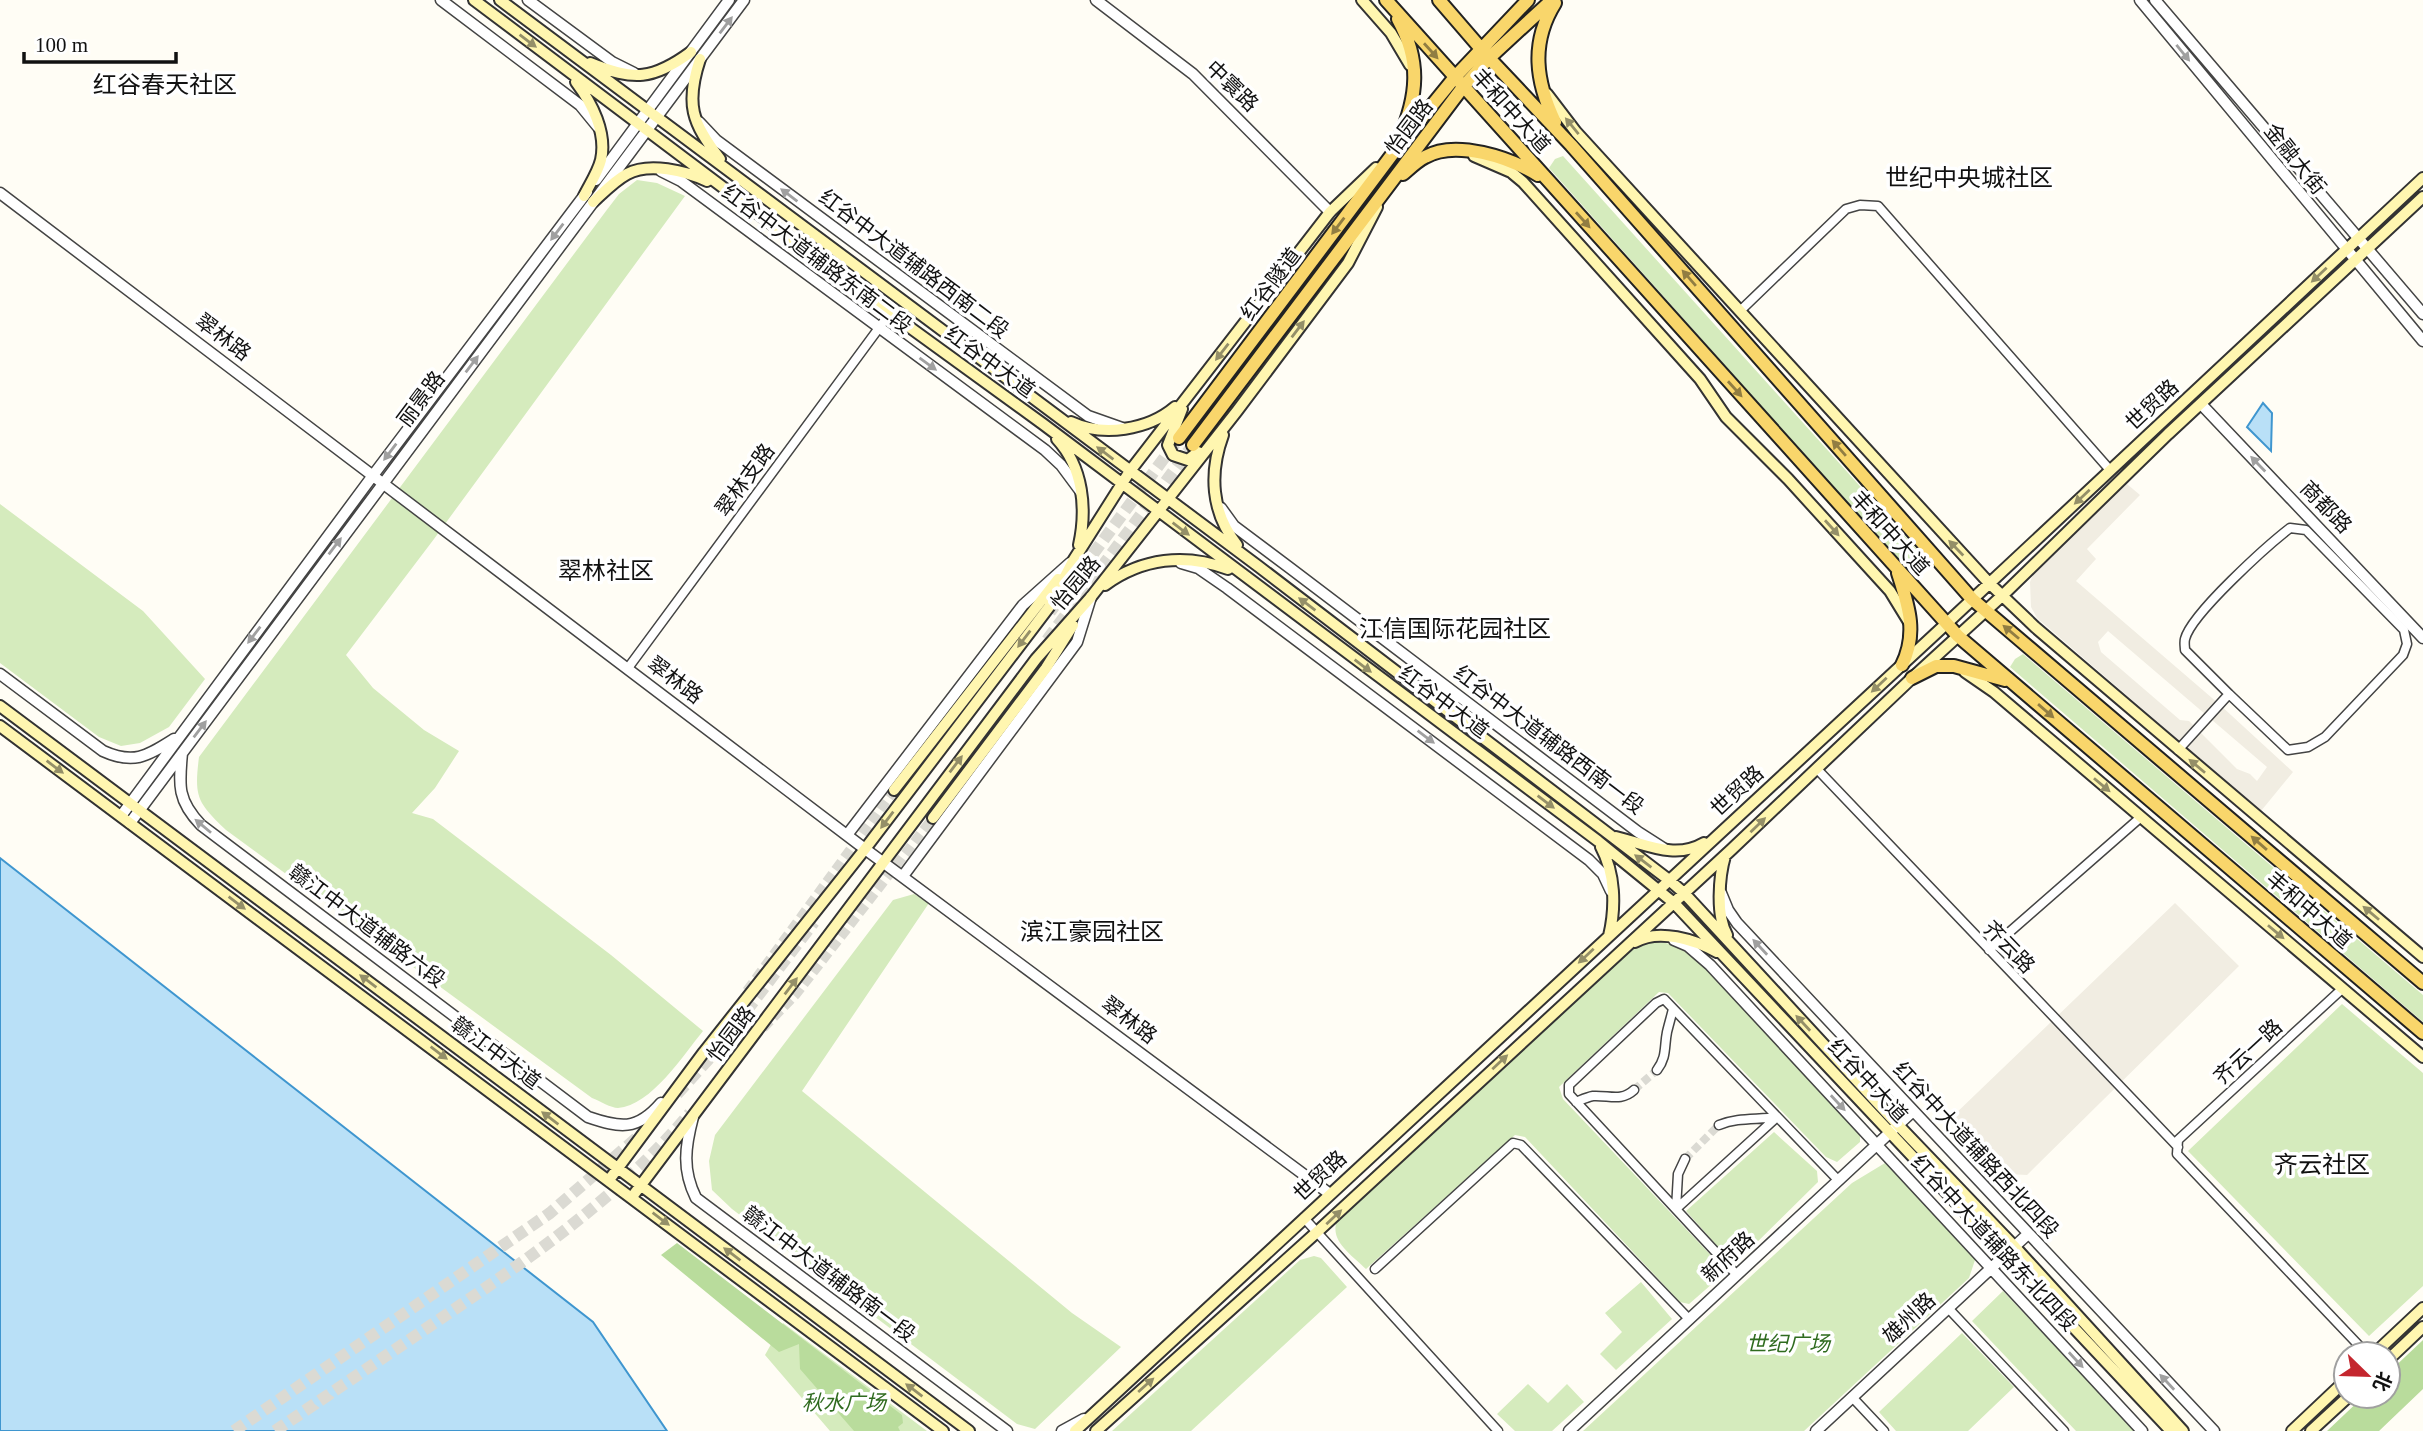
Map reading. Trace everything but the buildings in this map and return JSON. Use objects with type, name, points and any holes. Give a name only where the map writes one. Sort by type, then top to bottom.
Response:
[{"type":"main road","name":"红谷中大道","points":[[474,0],[1598,841],[1674,902],[1894,1128],[2177,1430]]},
{"type":"main road","name":"红谷中大道","points":[[500,0],[1258,566],[1669,880],[1684,893],[1894,1128]]},
{"type":"main road","points":[[1362,0],[1391,33],[1415,76]]},
{"type":"main road","points":[[1385,0],[1411,48],[1415,76],[1410,113],[1394,152]]},
{"type":"main road","name":"丰和中大道","points":[[1385,0],[1958,636],[2423,1033]]},
{"type":"main road","name":"丰和中大道","points":[[1438,0],[1572,145],[1972,599],[2423,983]]},
{"type":"main road","name":"怡园路","points":[[610,1180],[704,1052],[865,849],[1049,607],[1073,561],[1121,484],[1187,397],[1331,212],[1394,152],[1485,53],[1528,0]]},
{"type":"main road","points":[[1555,0],[1544,26],[1538,68],[1543,96],[1555,123],[1572,145]]},
{"type":"main road","name":"怡园路","points":[[1485,53],[1555,0]]},
{"type":"main road","points":[[575,57],[599,67],[641,76],[652,75],[695,56],[692,113],[708,143],[730,173]]},
{"type":"main road","points":[[1538,68],[1549,98],[1576,132],[1989,583],[2035,627],[2423,957]]},
{"type":"main road","points":[[565,69],[586,95],[601,131],[601,160],[589,199]]},
{"type":"main road","name":"怡园路","points":[[632,1197],[1036,659],[1091,597],[1158,512],[1348,262],[1389,185],[1459,82]]},
{"type":"main road","points":[[1389,185],[1426,156],[1444,151],[1483,153],[1506,160],[1548,181]]},
{"type":"main road","points":[[1462,151],[1511,172],[1523,182],[1700,379],[1726,417],[1788,479],[1890,591],[1910,623]]},
{"type":"main road","name":"红谷隧道","points":[[1179,438],[1394,152]]},
{"type":"main road","points":[[589,199],[628,173],[654,169],[700,177],[724,189]]},
{"type":"main road","name":"世贸路","points":[[1075,1431],[2423,178]]},
{"type":"main road","name":"红谷隧道","points":[[1193,445],[1389,185]]},
{"type":"main road","name":"世贸路","points":[[1098,1430],[1726,855],[1912,678],[1987,611],[2200,404],[2423,197]]},
{"type":"main road","points":[[1053,414],[1076,425],[1100,430],[1125,429],[1159,418],[1187,397]]},
{"type":"main road","points":[[1187,397],[1168,445],[1173,454],[1188,460],[1237,411]]},
{"type":"main road","points":[[1237,411],[1224,430],[1216,452],[1213,475],[1215,498],[1220,518],[1230,536],[1242,553],[1258,566]]},
{"type":"main road","points":[[894,790],[1073,561],[1083,527],[1082,493],[1075,467],[1062,443],[1043,424]]},
{"type":"main road","points":[[933,818],[1045,668],[1091,597],[1118,575],[1143,564],[1170,559],[1194,560],[1241,573]]},
{"type":"main road","points":[[1897,569],[1908,605],[1910,623],[1909,649],[1902,664]]},
{"type":"main road","points":[[1912,678],[1936,667],[1954,666],[2012,682]]},
{"type":"main road","points":[[1954,666],[1975,677],[1994,692],[2423,1057]]},
{"type":"main road","name":"赣江中大道","points":[[0,706],[969,1431]]},
{"type":"main road","name":"赣江中大道","points":[[0,726],[943,1431]]},
{"type":"main road","points":[[1611,836],[1670,852],[1695,848],[1716,837]]},
{"type":"main road","points":[[1598,841],[1606,856],[1614,898],[1609,936]]},
{"type":"main road","points":[[1726,855],[1719,874],[1723,928],[1737,953]]},
{"type":"main road","points":[[1623,948],[1641,939],[1668,936],[1708,947],[1726,957]]},
{"type":"main road","points":[[2389,1340],[2423,1308]]},
{"type":"main road","points":[[2402,1347],[2423,1327]]},
{"type":"main road","points":[[2292,1431],[2332,1393]]},
{"type":"main road","points":[[2311,1431],[2333,1410]]},
{"type":"street","points":[[441,0],[580,105],[601,131]]},
{"type":"street","points":[[528,0],[612,62],[641,76]]},
{"type":"street","name":"丽景路","points":[[695,56],[729,0]]},
{"type":"street","name":"丽景路","points":[[134,807],[182,753],[695,56],[744,0]]},
{"type":"street","name":"中寰路","points":[[1096,0],[1193,74],[1331,212]]},
{"type":"street","name":"金融大街","points":[[2140,0],[2423,341]]},
{"type":"street","name":"金融大街","points":[[2155,0],[2423,314]]},
{"type":"street","name":"红谷中大道辅路西南二段","points":[[692,113],[716,140],[1067,401],[1088,416],[1125,429]]},
{"type":"street","name":"红谷中大道辅路东南二段","points":[[654,169],[681,181],[1045,450],[1061,465],[1082,493]]},
{"type":"street","name":"翠林路","points":[[0,192],[384,481],[865,849],[1330,1194]]},
{"type":"street","name":"丽景路","points":[[125,820],[180,735],[374,474],[589,199]]},
{"type":"street","points":[[1741,310],[1846,209],[1860,205],[1878,206],[2110,470]]},
{"type":"street","name":"翠林支路","points":[[628,668],[890,313]]},
{"type":"street","name":"商都路","points":[[2200,404],[2423,638]]},
{"type":"street","name":"红谷中大道辅路西南一段","points":[[1215,498],[1223,514],[1234,526],[1638,832],[1670,852]]},
{"type":"street","points":[[2290,528],[2306,530],[2404,631],[2407,644],[2403,655],[2325,737],[2308,747],[2288,750],[2229,694],[2185,650],[2185,639],[2198,617],[2273,541],[2290,528]]},
{"type":"street","points":[[1170,559],[1198,568],[1227,588],[1589,860],[1603,874],[1614,898]]},
{"type":"street","points":[[847,835],[1023,604],[1073,561]]},
{"type":"street","points":[[903,876],[1077,642],[1091,597]]},
{"type":"street","points":[[0,674],[103,751],[117,758],[140,758],[180,735]]},
{"type":"street","points":[[2179,750],[2229,694]]},
{"type":"street","name":"赣江中大道辅路六段","points":[[182,753],[179,786],[188,812],[201,825],[589,1117],[613,1126],[640,1122],[654,1112],[704,1052]]},
{"type":"street","name":"齐云路","points":[[1816,769],[2178,1144],[2177,1154],[2354,1340]]},
{"type":"street","points":[[1989,950],[2141,817]]},
{"type":"street","name":"红谷中大道辅路西北四段","points":[[1719,889],[1737,923],[2214,1431]]},
{"type":"street","name":"红谷中大道辅路东北四段","points":[[1668,936],[1688,946],[1710,965],[2142,1431]]},
{"type":"street","name":"齐云一路","points":[[2178,1144],[2342,989]]},
{"type":"street","points":[[1737,1275],[1569,1094],[1569,1085],[1578,1076],[1656,1003],[1664,999],[1838,1180]]},
{"type":"street","points":[[1657,1070],[1667,1050],[1667,1035],[1673,1009]]},
{"type":"street","points":[[1576,1102],[1591,1096],[1627,1096],[1634,1090]]},
{"type":"street","name":"新府路","points":[[1569,1431],[1913,1111]]},
{"type":"street","name":"赣江中大道辅路南一段","points":[[693,1117],[685,1163],[696,1198],[1007,1431]]},
{"type":"street","points":[[1719,1125],[1738,1119],[1777,1117]]},
{"type":"street","points":[[1676,1209],[1777,1117]]},
{"type":"street","points":[[1375,1269],[1513,1143],[1521,1144],[1689,1319]]},
{"type":"street","points":[[1676,1209],[1678,1174],[1685,1159]]},
{"type":"street","points":[[1304,1218],[1498,1431]]},
{"type":"street","name":"雄州路","points":[[1815,1431],[2028,1234]]},
{"type":"street","points":[[1948,1308],[2064,1431]]},
{"type":"street","points":[[1852,1397],[1884,1431]]},
{"type":"street","points":[[1062,1431],[1094,1413]]},
{"type":"green space","points":[[1563,156],[1921,554],[1921,559],[1913,567],[1905,567],[1549,168],[1555,159]]},
{"type":"green space","points":[[637,180],[657,183],[685,196],[346,655],[373,688],[424,730],[459,751],[435,788],[412,813],[433,819],[611,955],[703,1031],[654,1089],[630,1105],[618,1108],[592,1098],[226,830],[203,805],[197,781],[199,757],[606,211],[619,194]]},
{"type":"green space","points":[[0,504],[143,611],[205,679],[169,727],[140,743],[121,746],[99,737],[0,663]]},
{"type":"green space","points":[[2023,654],[2423,995],[2423,1022],[2010,667],[2015,659]]},
{"type":"green space","points":[[914,894],[929,903],[802,1091],[1072,1313],[1121,1347],[1035,1429],[1017,1424],[732,1209],[712,1190],[709,1161],[715,1135],[893,900]]},
{"type":"green space","points":[[1648,942],[1679,946],[1704,963],[1860,1134],[1860,1142],[1837,1162],[1826,1157],[1668,993],[1659,992],[1559,1087],[1563,1099],[1721,1266],[1720,1277],[1689,1304],[1680,1302],[1525,1137],[1515,1135],[1366,1269],[1339,1242],[1335,1228],[1337,1221],[1633,947]]},
{"type":"green space","points":[[2342,1004],[2423,1073],[2423,1286],[2369,1336],[2188,1151]]},
{"type":"green space","points":[[1774,1132],[1817,1171],[1818,1182],[1742,1257],[1727,1257],[1686,1211]]},
{"type":"green space","name":"世纪广场","points":[[1885,1163],[1976,1257],[1969,1278],[1804,1431],[1583,1431],[1852,1183]]},
{"type":"green space","points":[[677,1243],[902,1415],[903,1423],[898,1427],[900,1431],[854,1431],[800,1369],[799,1344],[779,1352],[661,1255]]},
{"type":"green space","points":[[1314,1256],[1321,1258],[1347,1287],[1191,1431],[1112,1431],[1300,1260]]},
{"type":"green space","points":[[1641,1282],[1672,1319],[1616,1370],[1600,1354],[1622,1332],[1605,1313]]},
{"type":"green space","points":[[2003,1291],[2135,1431],[2076,1431],[1972,1321]]},
{"type":"green space","name":"秋水广场","points":[[783,1323],[927,1431],[830,1431],[765,1355]]},
{"type":"green space","points":[[1962,1333],[2014,1387],[1968,1431],[1896,1431],[1879,1412]]},
{"type":"green space","points":[[2423,1340],[2423,1389],[2402,1409],[2402,1360]]},
{"type":"green space","points":[[1528,1384],[1548,1403],[1567,1384],[1584,1402],[1552,1431],[1515,1431],[1497,1414]]},
{"type":"green space","points":[[2349,1410],[2401,1410],[2379,1431],[2327,1431]]},
{"type":"shaded area","points":[[2127,484],[2140,495],[2087,549],[2096,559],[2076,581],[2219,704],[2293,772],[2261,811],[2037,618],[2031,607],[2030,582],[2035,570]],"holes":[[[2108,631],[2267,767],[2257,781],[2250,774],[2237,769],[2189,721],[2180,720],[2101,652],[2098,642]]]},
{"type":"shaded area","points":[[2175,903],[2239,966],[2027,1175],[2008,1174],[1952,1117]]},
{"type":"water","points":[[2263,403],[2272,413],[2271,451],[2247,427]]},
{"type":"water","points":[[0,858],[593,1322],[667,1431],[0,1431]]},
{"type":"tunnel","points":[[1050,612],[1179,438]]},
{"type":"tunnel","points":[[1047,640],[1193,445]]},
{"type":"tunnel","points":[[747,991],[894,790]]},
{"type":"tunnel","points":[[763,1028],[796,994],[933,818]]},
{"type":"tunnel","points":[[677,1094],[715,1052],[814,922]]},
{"type":"tunnel","points":[[715,1052],[727,1026]]},
{"type":"tunnel","points":[[1634,1090],[1657,1070]]},
{"type":"tunnel","points":[[275,1431],[547,1244],[637,1169],[690,1113]]},
{"type":"tunnel","points":[[1685,1159],[1719,1125]]},
{"type":"tunnel","points":[[234,1431],[550,1213],[639,1136]]},
{"type":"district","name":"红谷春天社区","points":[[165,85]]},
{"type":"district","name":"世纪中央城社区","points":[[1969,178]]},
{"type":"district","name":"翠林社区","points":[[606,571]]},
{"type":"district","name":"江信国际花园社区","points":[[1455,629]]},
{"type":"district","name":"滨江豪园社区","points":[[1092,932]]},
{"type":"district","name":"齐云社区","points":[[2322,1165]]}]
